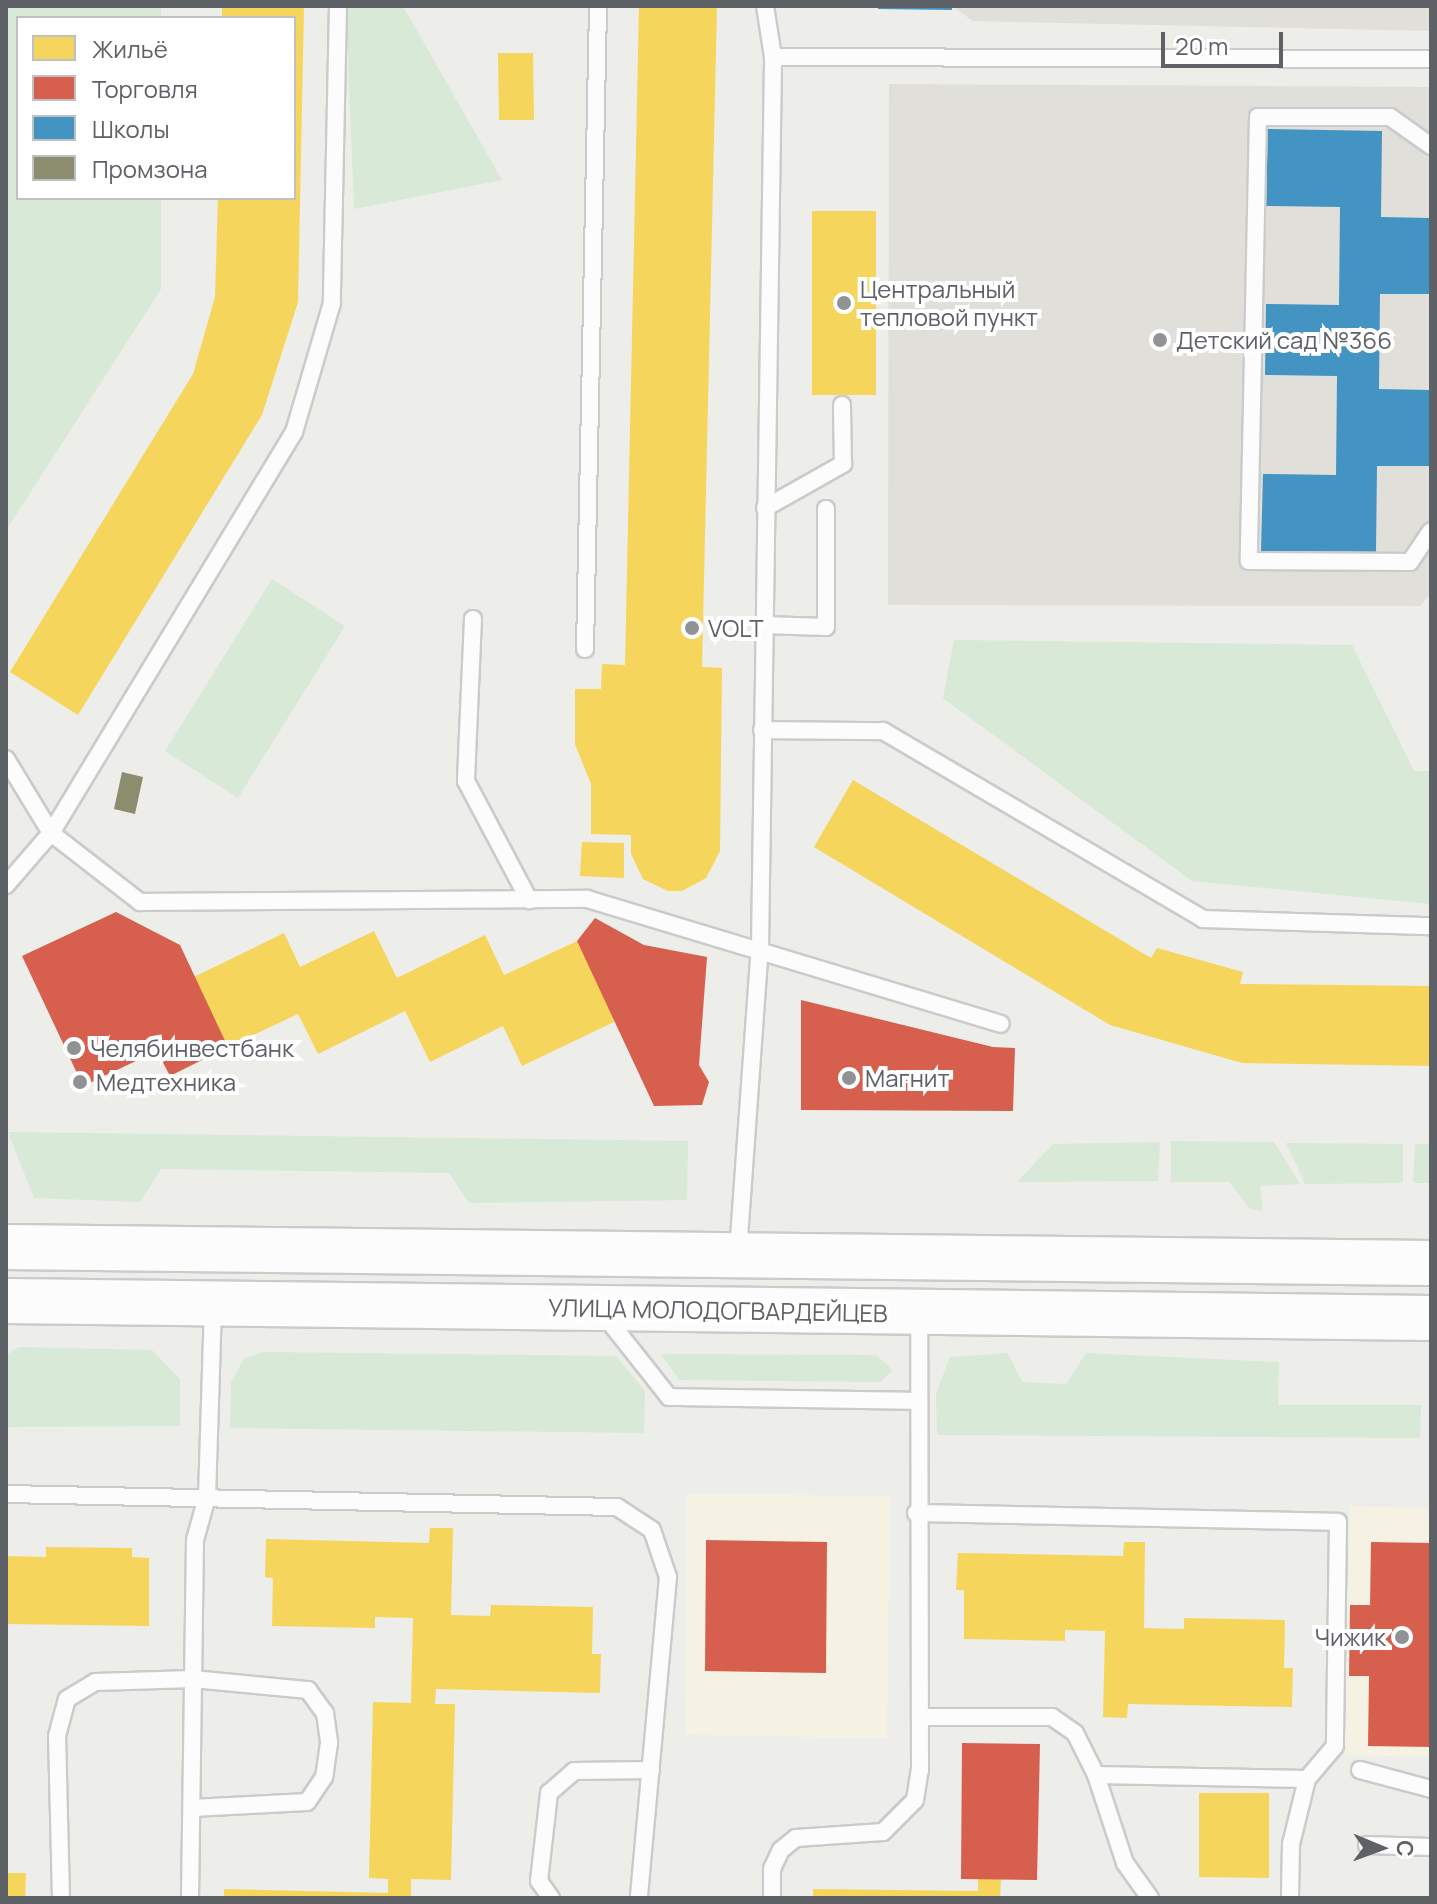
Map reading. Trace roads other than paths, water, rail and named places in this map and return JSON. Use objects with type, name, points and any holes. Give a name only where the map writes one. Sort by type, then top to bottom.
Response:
[{"type":"main road","points":[[6,1247],[1431,1263]]},
{"type":"main road","name":"УЛИЦА МОЛОДОГВАРДЕЙЦЕВ","points":[[6,1301],[1431,1318]]},
{"type":"lane","points":[[6,885],[51,833],[294,432],[332,303],[338,6]]},
{"type":"lane","points":[[585,649],[598,6]]},
{"type":"lane","points":[[738,1254],[760,948],[773,57],[765,6]]},
{"type":"lane","points":[[773,57],[1431,59]]},
{"type":"lane","points":[[1431,146],[1390,117],[1258,117],[1249,561],[1410,562],[1431,531]]},
{"type":"lane","points":[[765,508],[843,464],[842,405]]},
{"type":"lane","points":[[764,625],[826,627],[826,509]]},
{"type":"lane","points":[[473,619],[466,781],[529,900]]},
{"type":"lane","points":[[762,730],[883,731],[1203,919],[1431,926]]},
{"type":"lane","points":[[6,759],[51,833],[140,902],[587,899],[760,948],[1001,1024]]},
{"type":"lane","points":[[190,1898],[195,1540],[207,1497],[213,1305]]},
{"type":"lane","points":[[599,1308],[669,1397],[916,1401]]},
{"type":"lane","points":[[772,1898],[772,1869],[781,1850],[796,1838],[883,1832],[902,1818],[915,1800],[920,1717],[916,1513],[919,1313]]},
{"type":"lane","points":[[6,1494],[617,1507],[652,1530],[668,1577],[639,1898]]},
{"type":"lane","points":[[916,1513],[1338,1522],[1335,1746],[1307,1779],[1291,1844],[1290,1898]]},
{"type":"lane","points":[[61,1898],[57,1736],[67,1699],[95,1682],[193,1679],[308,1690],[325,1713],[329,1743],[324,1777],[307,1802],[192,1808]]},
{"type":"lane","points":[[920,1717],[1052,1717],[1075,1733],[1096,1775],[1125,1863],[1150,1898]]},
{"type":"lane","points":[[551,1898],[539,1881],[549,1793],[574,1771],[651,1770]]},
{"type":"lane","points":[[1360,1770],[1431,1789]]},
{"type":"lane","points":[[1096,1775],[1307,1779]]},
{"type":"lane","points":[[1367,1845],[1431,1847]]},
{"type":"place","name":"Центральный тепловой пункт","points":[[844,303]]},
{"type":"place","name":"Детский сад №366","points":[[1160,340]]},
{"type":"place","name":"VOLT","points":[[692,628]]},
{"type":"place","name":"Челябинвестбанк","points":[[74,1048]]},
{"type":"place","name":"Магнит","points":[[849,1078]]},
{"type":"place","name":"Медтехника","points":[[80,1082]]},
{"type":"place","name":"Чижик","points":[[1402,1637]]}]
